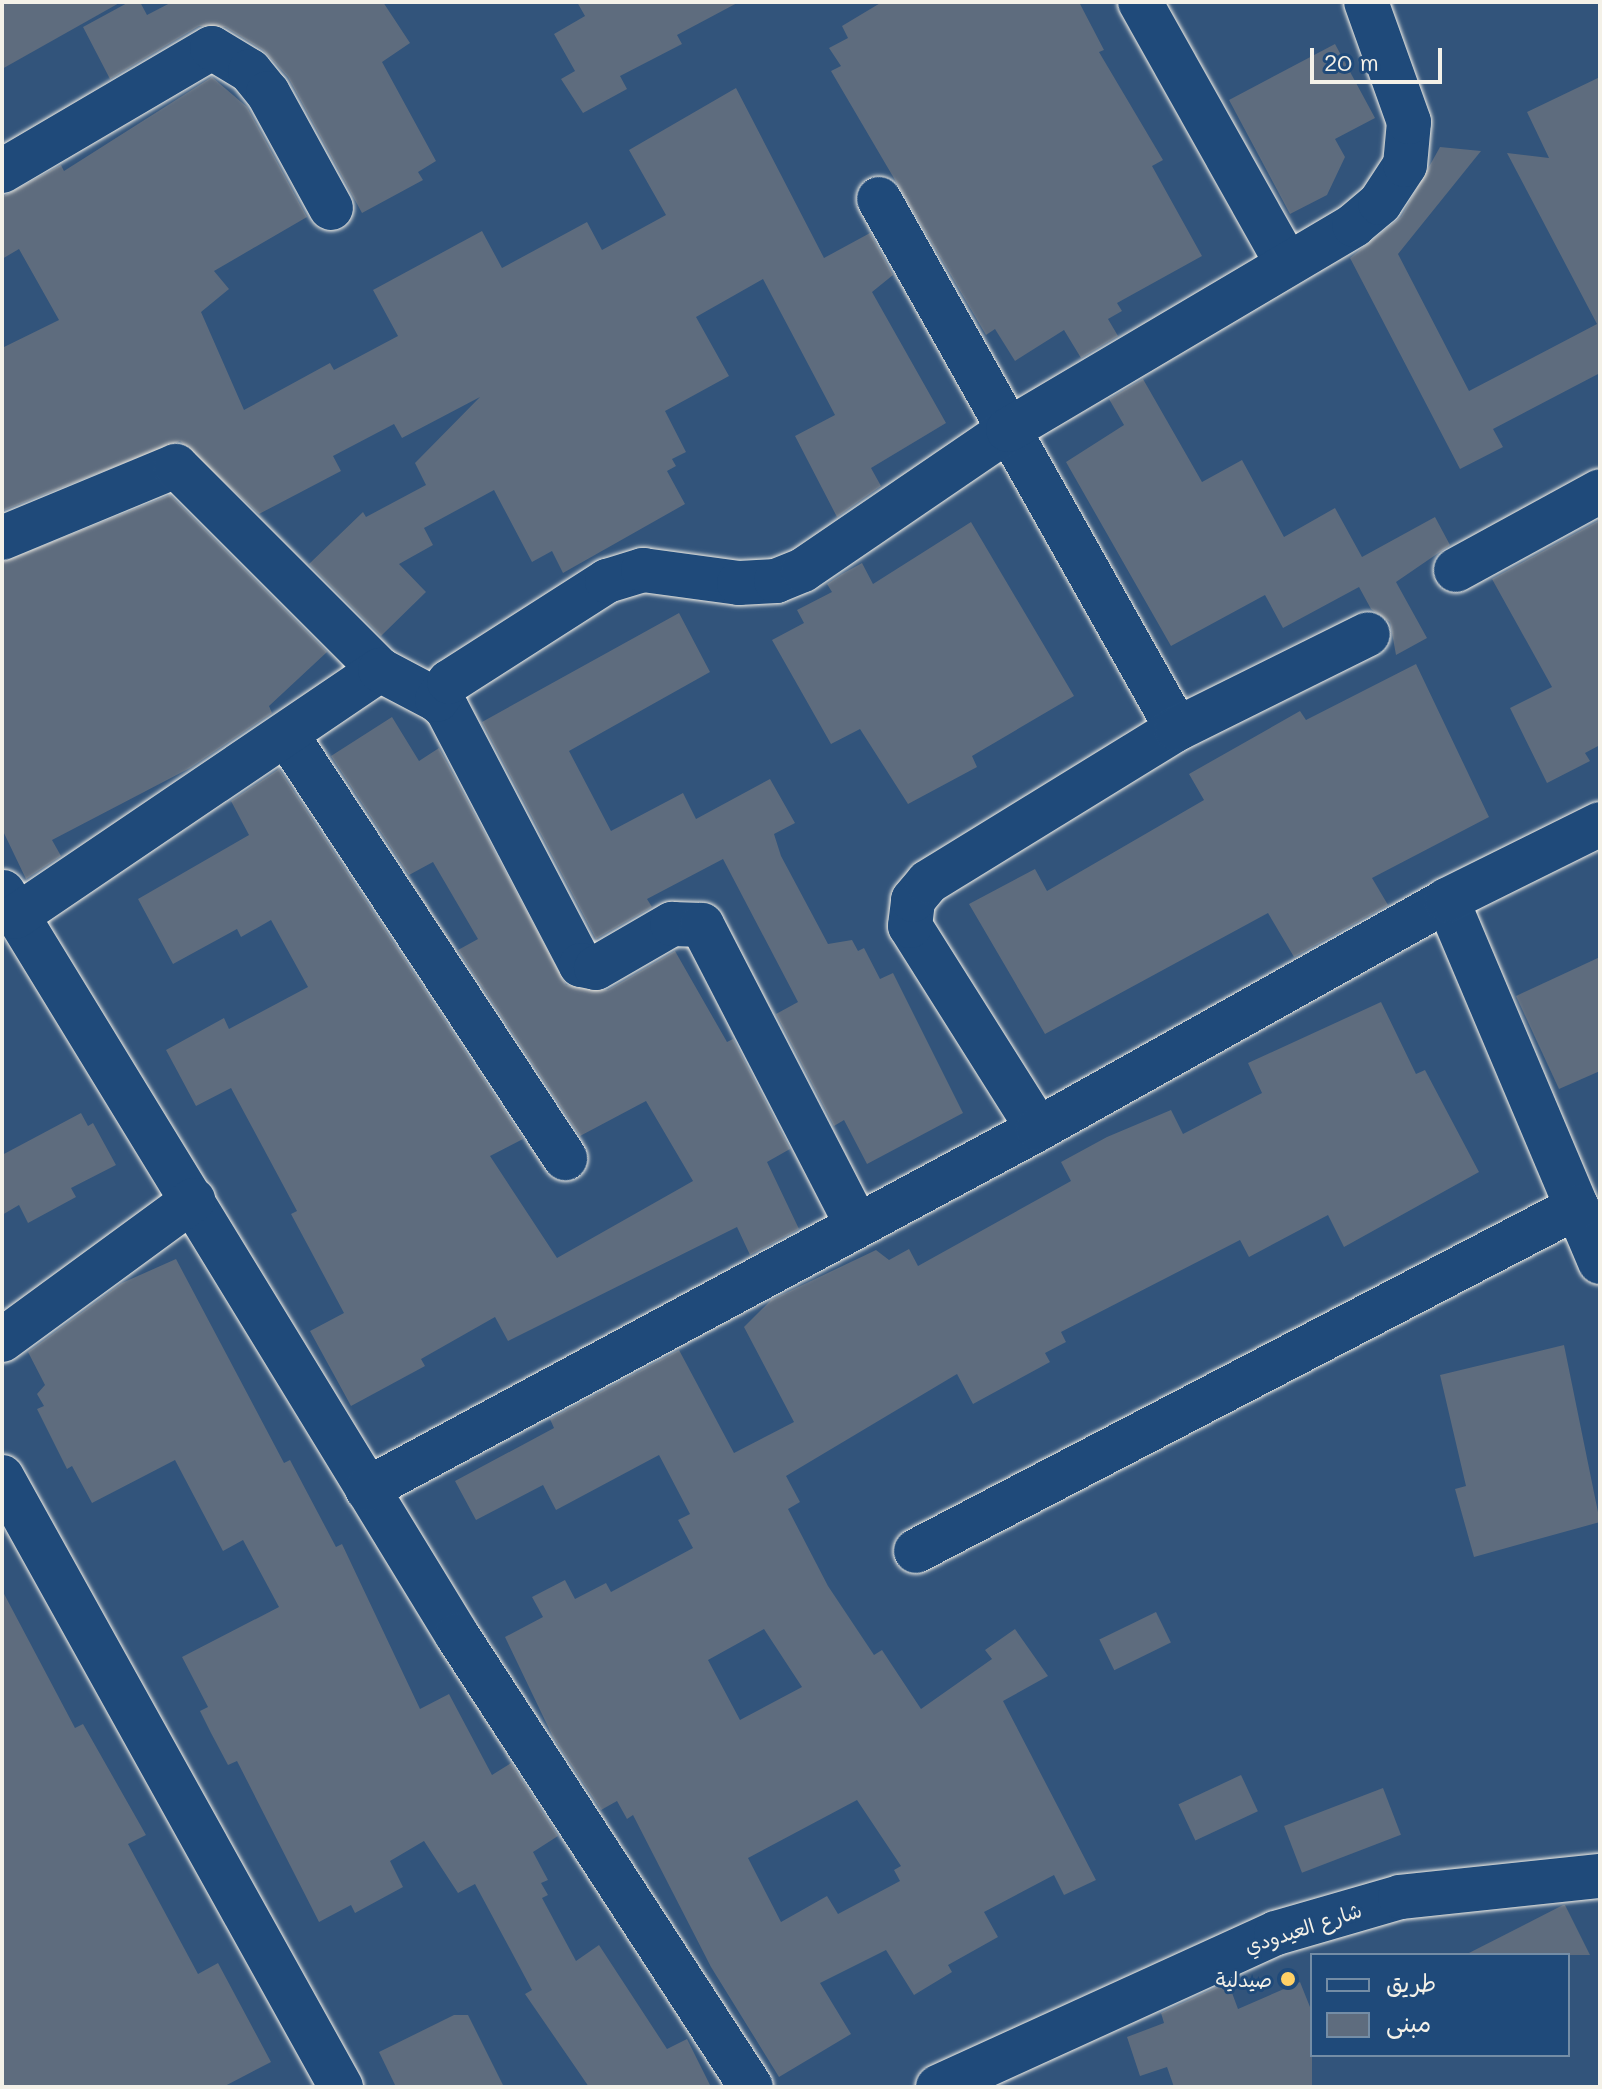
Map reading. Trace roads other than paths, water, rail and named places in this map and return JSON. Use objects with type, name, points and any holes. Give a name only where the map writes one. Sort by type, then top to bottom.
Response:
[{"type":"street","points":[[1140,2],[1287,264]]},
{"type":"street","points":[[437,700],[449,682],[607,581],[643,570],[739,583],[776,581],[803,570],[1008,430],[1287,264],[1380,203],[1405,165],[1409,122],[1366,2]]},
{"type":"street","points":[[2,171],[212,48],[250,71],[268,93],[331,208]]},
{"type":"street","points":[[879,199],[1177,729]]},
{"type":"street","points":[[2,538],[176,466],[380,670],[437,700],[447,709],[581,965],[596,968],[672,924],[702,925],[856,1223]]},
{"type":"street","points":[[1456,570],[1600,491]]},
{"type":"street","points":[[1038,1129],[910,926],[909,912],[928,882],[1177,729],[1368,634]]},
{"type":"street","points":[[380,670],[286,734],[9,904],[193,1200],[367,1489],[751,2087]]},
{"type":"street","points":[[286,734],[565,1158]]},
{"type":"street","points":[[367,1489],[856,1223],[1038,1129],[1447,900],[1600,824]]},
{"type":"street","points":[[1447,900],[1600,1262]]},
{"type":"street","points":[[2,1340],[193,1200]]},
{"type":"street","points":[[916,1551],[1577,1207]]},
{"type":"street","points":[[2,1477],[341,2087]]},
{"type":"street","name":"شارع العيدودي","points":[[938,2087],[1276,1933],[1400,1897],[1600,1876]]},
{"type":"place","name":"صيدلية","points":[[1288,1979]]}]
